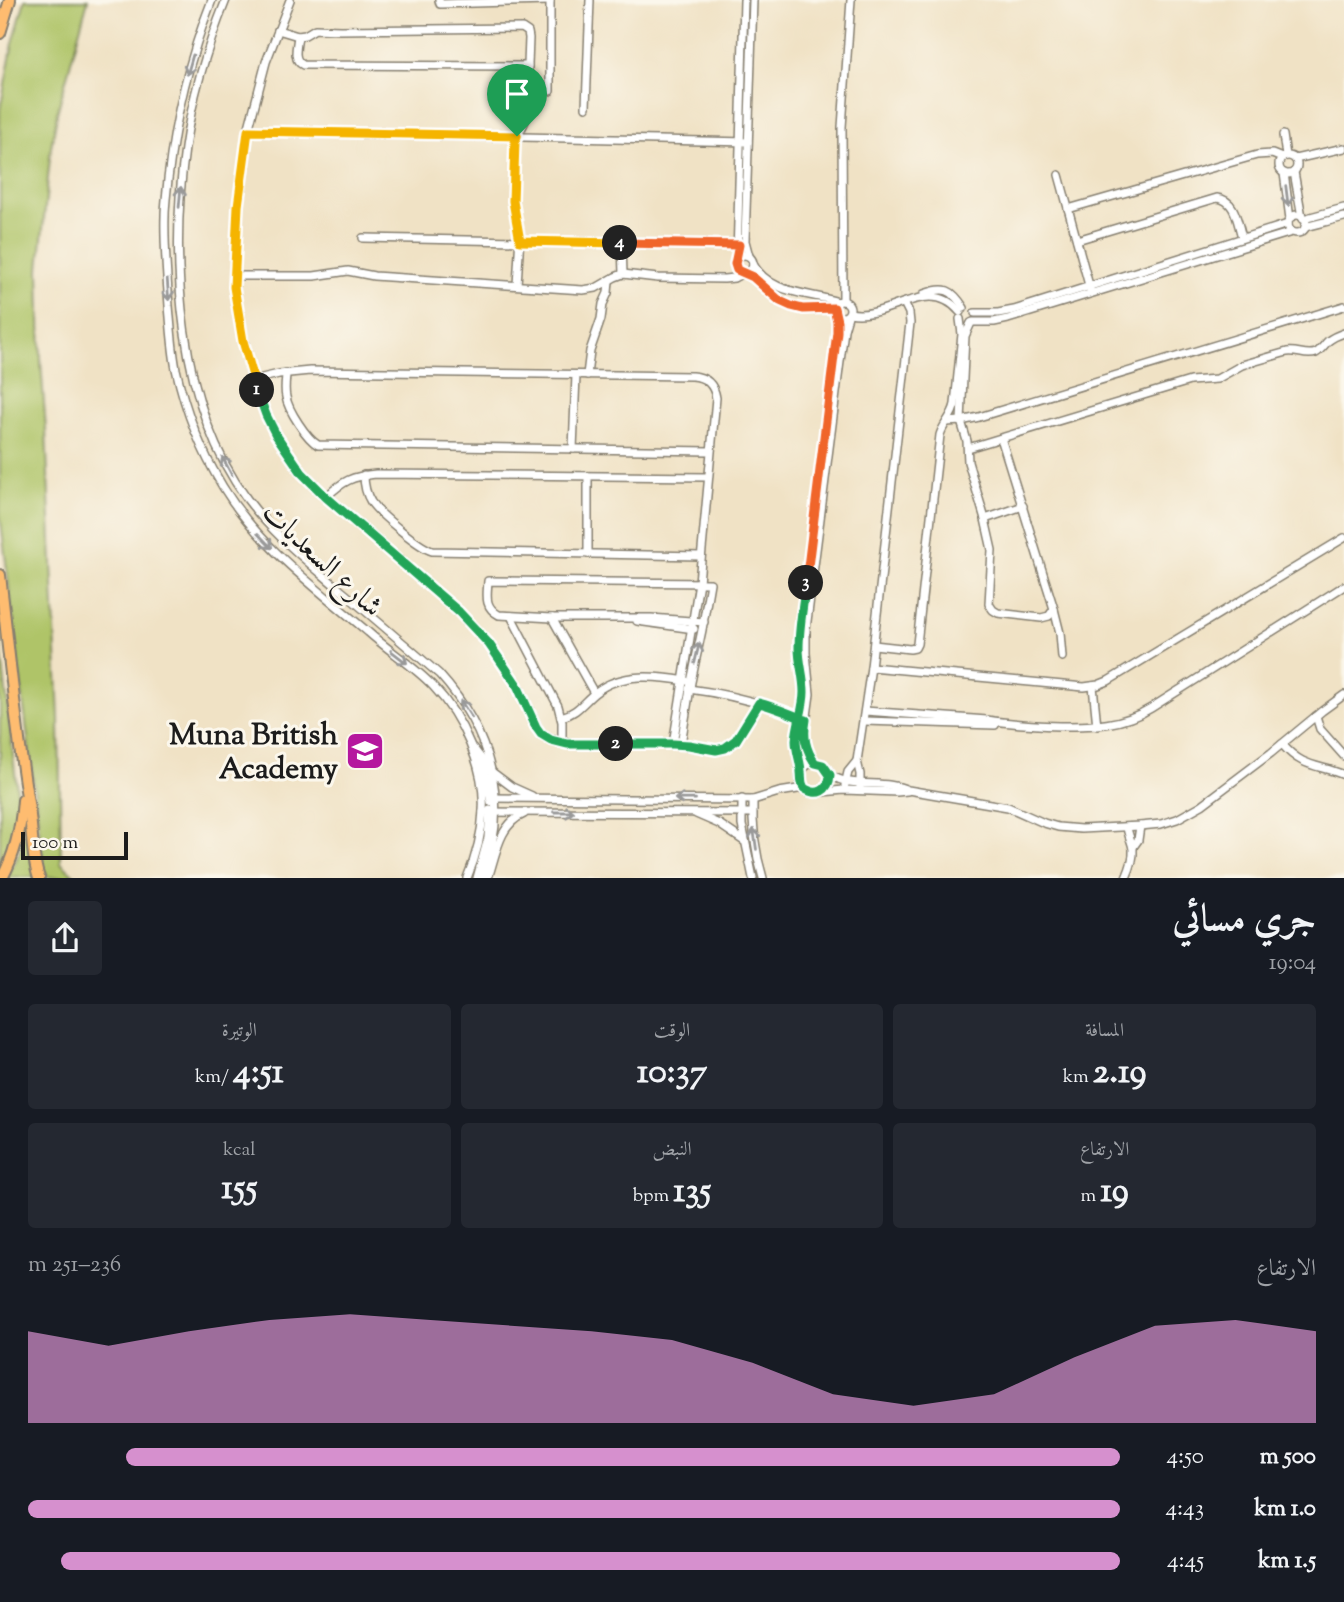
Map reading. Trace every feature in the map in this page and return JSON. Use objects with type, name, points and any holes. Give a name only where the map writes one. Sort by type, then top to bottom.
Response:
[{"type":"highway","points":[[0,33],[10,0]]},
{"type":"highway","points":[[0,575],[34,863],[38,877]]},
{"type":"highway","points":[[2,877],[19,837],[24,782]]},
{"type":"street","name":"شارع السعديات","points":[[212,0],[192,56],[178,109],[165,213],[165,247],[176,369],[193,427],[222,485],[254,529],[283,559],[435,687],[454,714],[471,747],[478,752],[482,761],[489,798],[494,839],[482,877]]},
{"type":"street","name":"شارع السعديات","points":[[226,0],[204,61],[193,104],[179,204],[180,286],[190,362],[214,440],[250,503],[273,530],[306,560],[439,674],[473,719],[492,772],[490,812],[467,877]]},
{"type":"street","points":[[290,0],[258,89],[248,131],[238,206],[234,276],[237,307],[253,380],[266,415],[282,445],[302,473],[326,497],[459,612],[489,644],[522,694],[536,727],[548,738],[562,743],[677,744],[716,750],[729,747],[759,703]]},
{"type":"street","points":[[439,0],[440,4],[550,1],[550,91]]},
{"type":"street","points":[[586,107],[590,0]]},
{"type":"street","points":[[744,0],[747,15],[745,142],[736,267],[760,282],[780,301],[791,306],[803,309],[849,304],[851,309],[844,330],[822,476]]},
{"type":"street","points":[[747,15],[753,0]]},
{"type":"street","points":[[815,763],[805,744],[804,693],[799,648],[822,476],[837,332],[842,127],[851,0]]},
{"type":"street","points":[[278,30],[298,36],[318,29],[522,28],[528,32],[526,119],[515,142],[513,201],[520,241],[517,285]]},
{"type":"street","points":[[298,36],[296,59],[303,65],[528,66]]},
{"type":"street","points":[[248,131],[745,142]]},
{"type":"street","points":[[1283,135],[1284,157],[1279,167],[1284,173],[1289,228],[1292,232]]},
{"type":"street","points":[[1284,173],[1289,174],[1296,166],[1319,154],[1344,148]]},
{"type":"street","points":[[975,313],[1006,312],[1292,232],[1301,232],[1303,221],[1296,166],[1291,156],[1272,154],[1257,155],[1068,209]]},
{"type":"street","points":[[1059,175],[1090,289]]},
{"type":"street","points":[[743,178],[745,241],[749,256],[760,274],[775,285],[823,297],[838,307],[843,318],[849,314],[871,314],[914,299],[938,297],[953,304],[961,313],[963,323],[1001,321],[1289,221],[1296,216],[1303,221],[1344,217]]},
{"type":"street","points":[[1077,240],[1217,198],[1228,200],[1232,206],[1242,237]]},
{"type":"street","points":[[1325,217],[1344,208]]},
{"type":"street","points":[[363,238],[739,245]]},
{"type":"street","points":[[622,243],[623,274]]},
{"type":"street","points":[[737,258],[749,256]]},
{"type":"street","points":[[234,276],[314,276],[348,271],[374,276],[576,289],[596,288],[623,274],[658,278],[734,278],[751,270],[753,264]]},
{"type":"street","points":[[587,375],[590,351],[601,319],[609,281]]},
{"type":"street","points":[[596,288],[603,304]]},
{"type":"street","points":[[860,786],[857,761],[874,645],[910,323],[904,303]]},
{"type":"street","points":[[947,422],[992,413],[1344,306]]},
{"type":"street","points":[[961,313],[971,308],[975,313],[965,336],[961,421],[967,441],[968,462],[992,550],[989,601],[998,613],[1044,618],[1055,609]]},
{"type":"street","points":[[874,645],[910,649],[917,644],[940,435],[953,413],[955,404],[961,313]]},
{"type":"street","points":[[968,447],[1191,381],[1217,379],[1247,363],[1287,352],[1313,354],[1332,338],[1344,333]]},
{"type":"street","points":[[253,380],[310,371],[692,376],[704,379],[713,387],[715,394],[699,582],[677,744]]},
{"type":"street","points":[[286,373],[285,392],[288,405],[309,439],[318,445],[710,451]]},
{"type":"street","points":[[573,449],[576,375]]},
{"type":"street","points":[[1001,438],[1055,609],[1062,657]]},
{"type":"street","points":[[326,497],[347,480],[364,475],[708,477]]},
{"type":"street","points":[[364,475],[366,493],[372,504],[428,550],[701,556]]},
{"type":"street","points":[[587,554],[588,476]]},
{"type":"street","points":[[985,519],[1023,506]]},
{"type":"street","points":[[871,667],[1093,686],[1108,681],[1344,538]]},
{"type":"street","points":[[687,684],[703,626],[710,583],[488,581],[487,598],[489,606],[496,614],[703,626]]},
{"type":"street","points":[[864,721],[921,720],[1097,726],[1116,723],[1143,713],[1344,586]]},
{"type":"street","points":[[511,616],[558,705],[562,743]]},
{"type":"street","points":[[552,618],[594,693]]},
{"type":"street","points":[[561,717],[578,710],[594,693],[607,685],[632,678],[652,677],[759,703],[803,719]]},
{"type":"street","points":[[1093,686],[1097,726]]},
{"type":"street","points":[[845,785],[830,775],[823,765],[815,763],[807,765],[800,780],[804,788],[811,792],[845,785],[860,786],[897,792],[908,790],[1008,807],[1044,823],[1073,829],[1140,826],[1169,821],[1194,810],[1344,695]]},
{"type":"street","points":[[865,711],[921,720]]},
{"type":"street","points":[[1316,716],[1322,732],[1344,756]]},
{"type":"street","points":[[802,772],[796,747],[803,719]]},
{"type":"street","points":[[1282,744],[1291,754],[1307,764],[1342,772]]},
{"type":"street","points":[[845,785],[848,772],[857,761]]},
{"type":"street","points":[[492,772],[512,787],[535,797]]},
{"type":"street","points":[[820,792],[829,784],[830,775]]},
{"type":"street","points":[[489,798],[753,800],[804,788]]},
{"type":"street","points":[[742,799],[744,841],[753,877]]},
{"type":"street","points":[[753,800],[757,852],[763,877]]},
{"type":"street","points":[[477,877],[488,838],[490,812],[752,813]]},
{"type":"street","points":[[488,877],[505,828],[515,817],[532,812]]},
{"type":"street","points":[[692,812],[719,824],[744,841]]},
{"type":"street","points":[[1126,877],[1140,826]]},
{"type":"street","points":[[1127,827],[1133,847]]},
{"type":"green space","points":[[25,0],[88,0],[58,109],[51,147],[39,269],[41,362],[59,718],[61,863],[76,877],[47,877],[44,869],[0,514],[0,110],[13,43]]},
{"type":"green space","points":[[0,639],[18,799],[12,833],[0,865]]},
{"type":"green space","points":[[26,826],[35,877],[7,878],[19,854]]},
{"type":"place","name":"Muna British Academy","points":[[365,751]]},
{"type":"route","points":[[517,136],[248,131],[238,206],[234,287],[250,369],[266,415],[282,445],[310,481],[459,612],[489,644],[517,685],[536,727],[545,737],[559,743],[571,744],[673,744],[720,750],[729,747],[736,740],[759,703],[783,711],[800,718],[806,720],[804,733],[807,749],[815,763],[823,765],[830,775],[829,784],[820,792],[807,790],[800,780],[802,772],[796,739],[797,731],[800,718],[803,706],[804,693],[799,648],[802,609],[837,332],[834,308],[803,309],[780,301],[757,279],[737,270],[735,264],[739,245],[520,241],[513,201],[517,136]]}]
